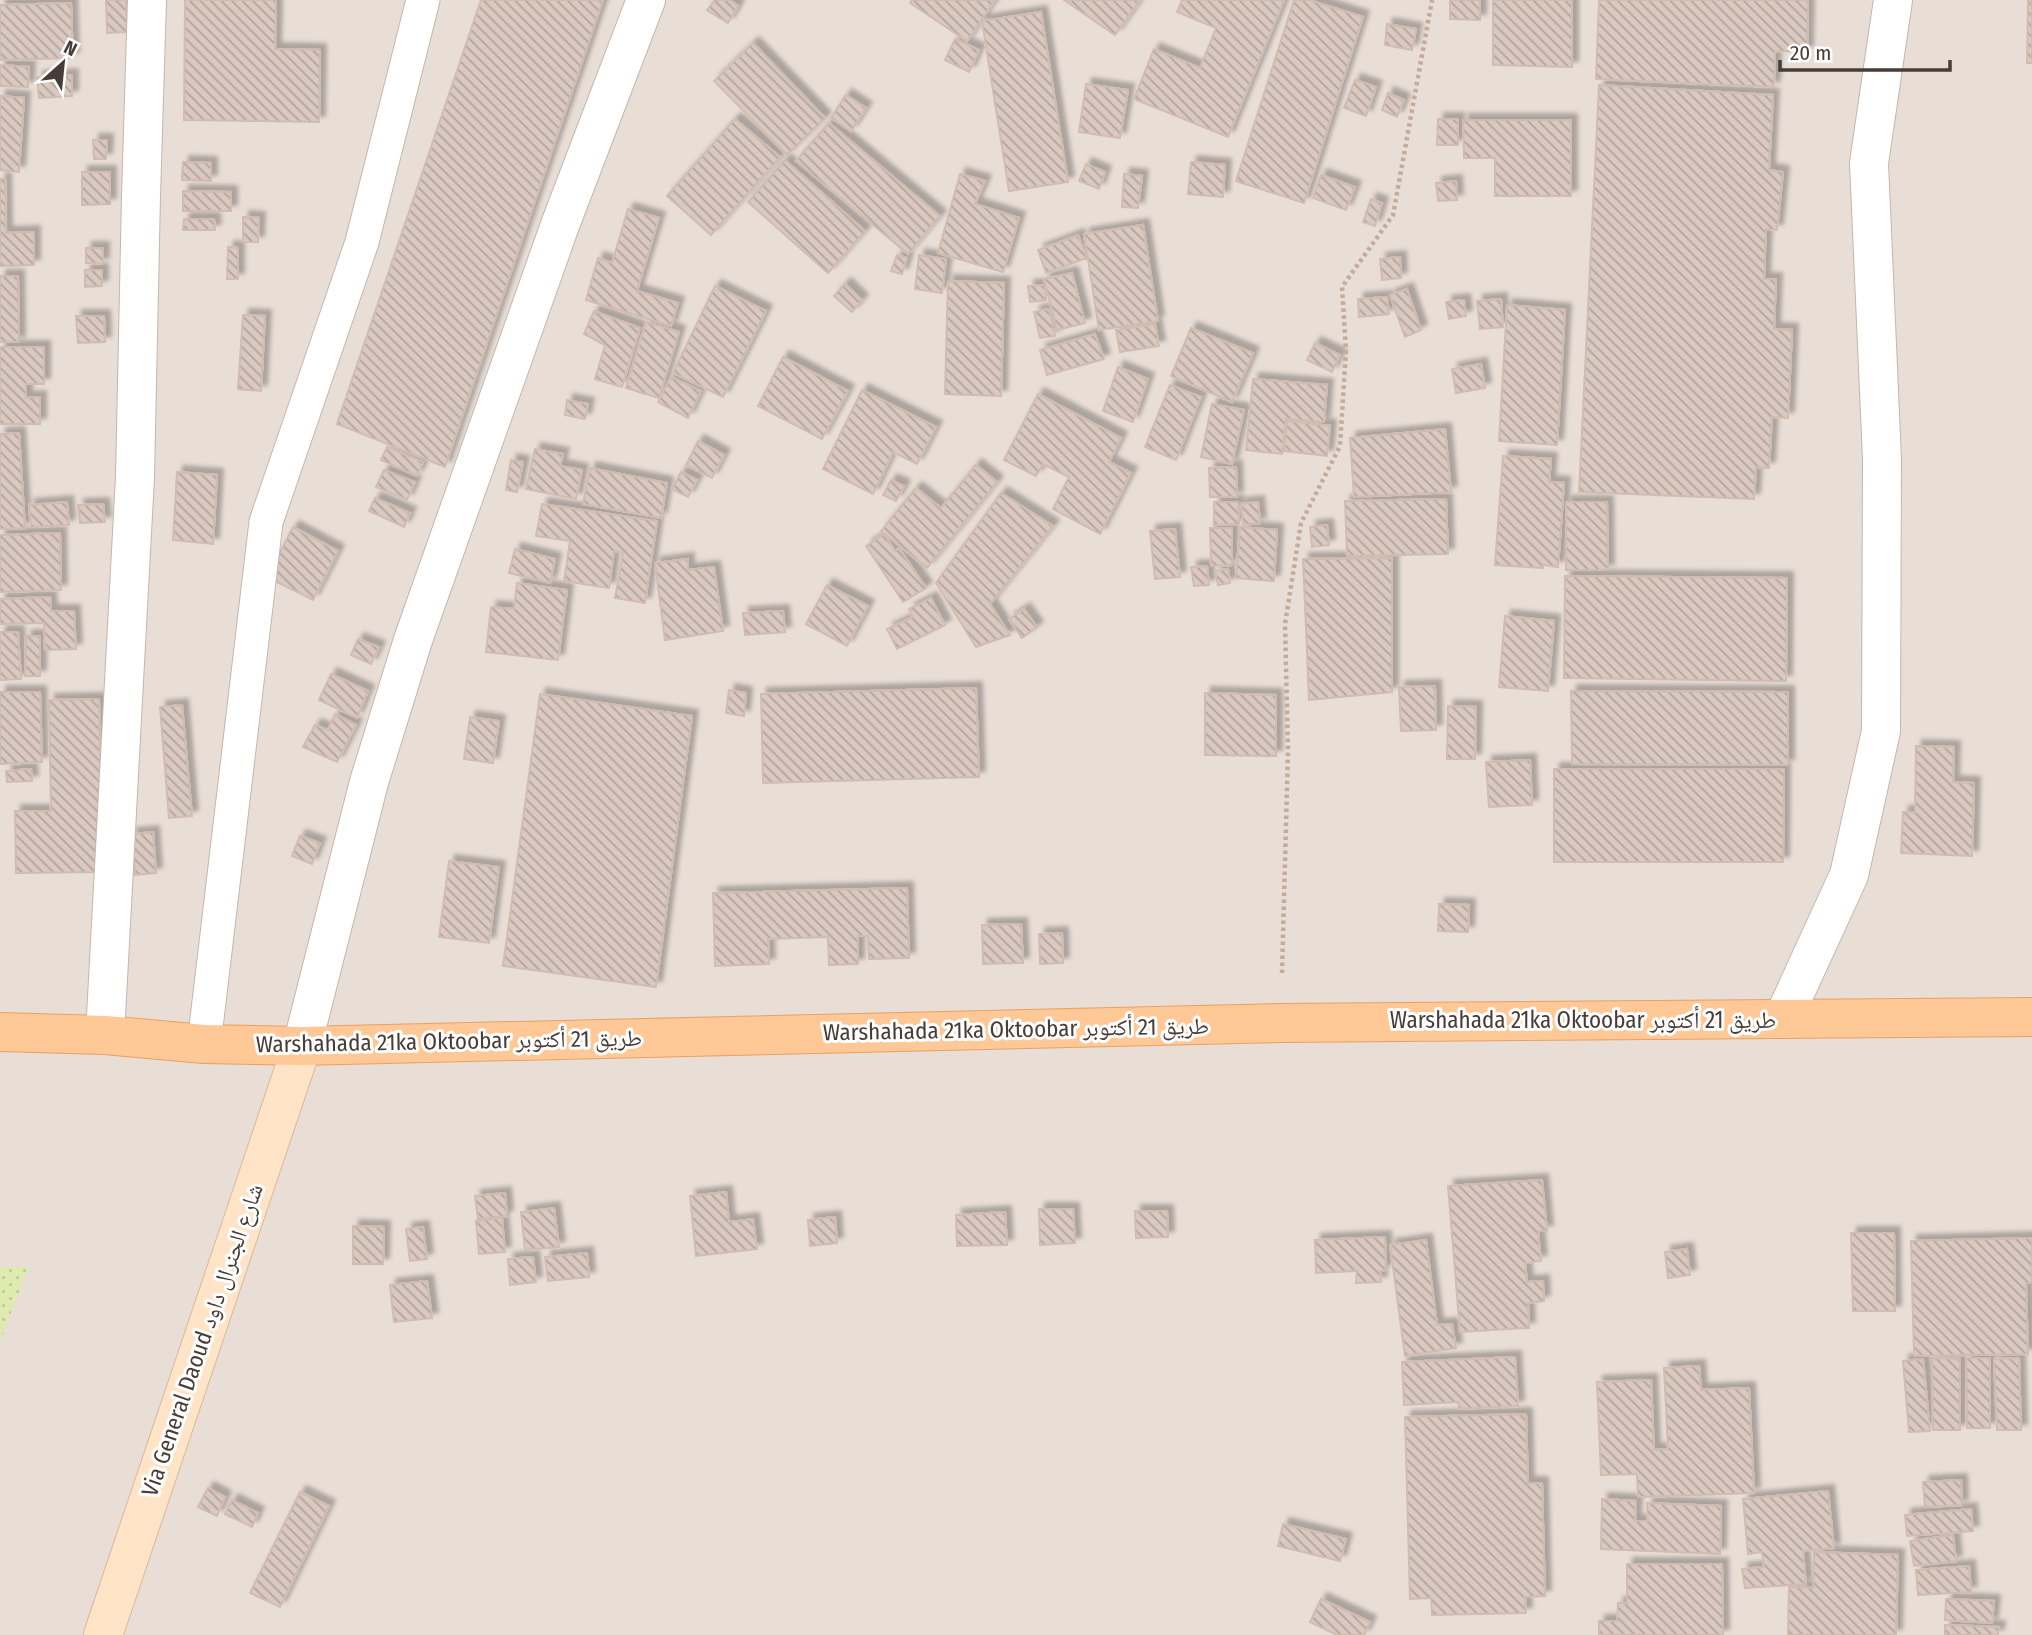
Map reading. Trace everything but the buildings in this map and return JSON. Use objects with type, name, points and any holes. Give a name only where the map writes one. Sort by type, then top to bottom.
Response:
[{"type":"main road","name":"Warshahada 21ka Oktoobar طريق 21 أكتوبر","points":[[0,1032],[105,1035],[204,1044],[302,1045],[1280,1023],[2032,1017]]},
{"type":"main road","name":"Via General Daoud شارع الجنرال داود","points":[[104,1634],[302,1045]]},
{"type":"street","points":[[105,1035],[135,477],[148,0]]},
{"type":"street","points":[[302,1045],[369,782],[413,639],[560,225],[646,0]]},
{"type":"street","points":[[1783,1019],[1849,875],[1881,731],[1882,459],[1869,163],[1893,0]]},
{"type":"lane","points":[[204,1044],[266,522],[362,242],[424,0]]},
{"type":"path","points":[[1280,1023],[1289,751],[1285,624],[1301,523],[1340,446],[1346,351],[1342,287],[1393,215],[1432,0]]},
{"type":"shaded area","points":[[0,0],[2032,0],[2032,1635],[0,1635]]},
{"type":"green space","points":[[0,1267],[29,1267],[0,1341]]}]
